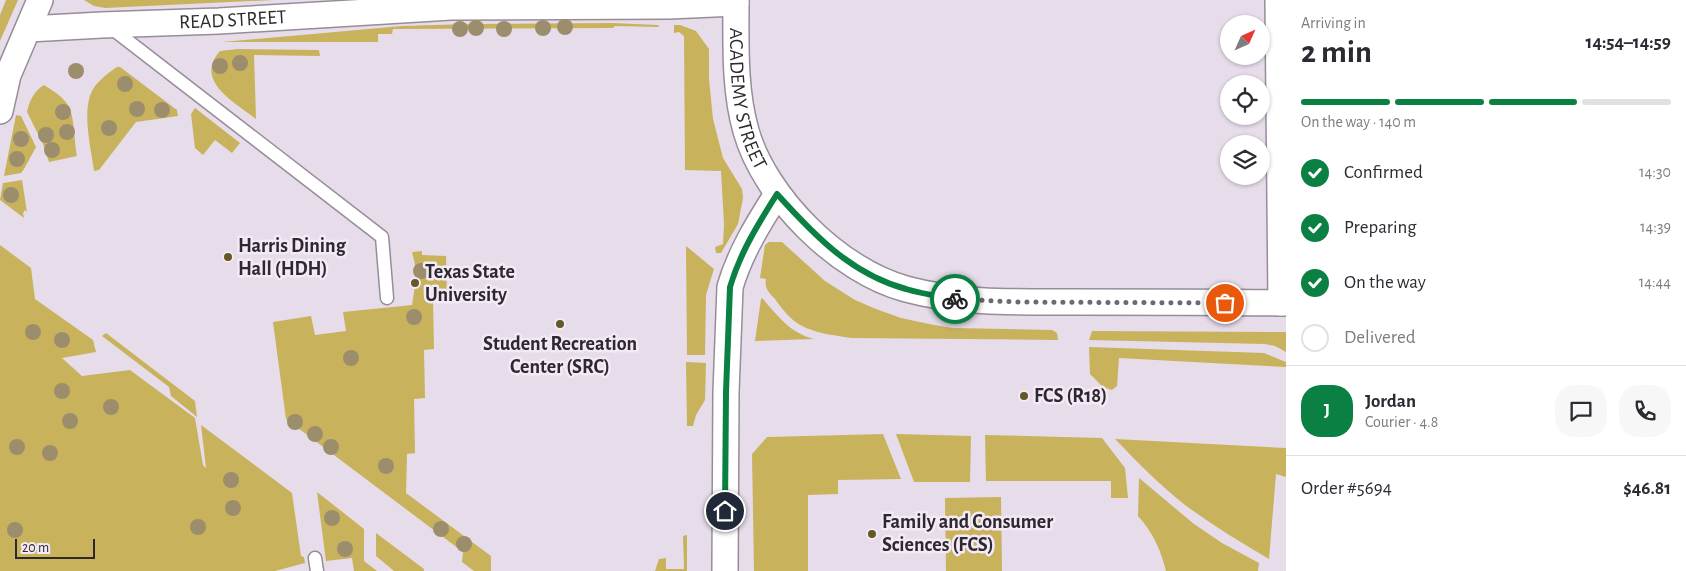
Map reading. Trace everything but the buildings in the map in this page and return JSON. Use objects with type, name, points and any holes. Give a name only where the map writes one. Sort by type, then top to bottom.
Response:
[{"type":"street","points":[[0,111],[8,75],[40,0]]},
{"type":"street","points":[[777,194],[840,257],[871,276],[905,289],[922,293],[956,299],[1017,302],[1283,303],[1278,0]]},
{"type":"street","name":"READ STREET","points":[[28,29],[219,21],[451,7],[669,6],[736,2]]},
{"type":"street","name":"ACADEMY STREET","points":[[725,571],[726,392],[730,287],[734,272],[750,237],[777,194],[754,155],[741,108],[738,88],[736,2]]},
{"type":"lane","points":[[108,25],[382,237],[387,298]]},
{"type":"shaded area","points":[[6,0],[18,0],[0,41],[0,15]]},
{"type":"shaded area","points":[[84,0],[274,0],[105,8],[94,6]]},
{"type":"shaded area","points":[[612,23],[658,25],[659,27],[393,29],[392,34],[378,34],[378,42],[222,42],[402,26]]},
{"type":"shaded area","points":[[674,25],[680,25],[696,31],[709,49],[709,79],[713,119],[723,158],[742,189],[743,198],[738,224],[721,253],[716,253],[715,247],[723,244],[724,224],[721,171],[685,170],[684,36],[679,32],[674,33]]},
{"type":"shaded area","points":[[238,49],[319,50],[320,56],[254,55],[256,119],[220,90],[211,72],[213,62],[220,51]]},
{"type":"shaded area","points":[[117,67],[120,67],[177,110],[178,116],[136,122],[99,170],[94,171],[87,118],[89,98],[98,83]]},
{"type":"shaded area","points":[[44,85],[60,96],[68,105],[73,123],[77,156],[49,162],[43,144],[27,112],[33,96]]},
{"type":"shaded area","points":[[195,108],[240,143],[232,153],[215,140],[203,155],[195,148],[191,114]]},
{"type":"shaded area","points":[[16,115],[21,116],[36,147],[21,173],[4,176]]},
{"type":"shaded area","points":[[22,180],[27,212],[25,210],[23,213],[24,218],[0,200],[3,183]]},
{"type":"shaded area","points":[[769,242],[782,242],[825,281],[855,300],[901,318],[953,328],[1052,330],[1057,333],[1058,340],[852,338],[813,331],[790,318],[768,290],[766,279],[760,278],[765,245]]},
{"type":"shaded area","points":[[0,245],[31,268],[35,299],[93,340],[96,352],[62,358],[82,376],[130,370],[195,418],[203,465],[206,468],[201,425],[292,493],[301,556],[304,557],[305,563],[275,571],[0,571]]},
{"type":"shaded area","points":[[686,246],[714,269],[706,295],[705,355],[687,355]]},
{"type":"shaded area","points":[[422,251],[422,255],[446,256],[447,299],[433,300],[434,349],[424,350],[425,398],[414,399],[415,453],[407,454],[406,493],[491,556],[491,571],[474,571],[462,562],[463,552],[286,419],[273,322],[311,316],[315,335],[346,331],[343,312],[412,305],[417,273],[412,252]]},
{"type":"shaded area","points":[[762,298],[791,328],[814,339],[755,341]]},
{"type":"shaded area","points":[[1092,331],[1286,332],[1286,352],[1275,346],[1265,344],[1089,340]]},
{"type":"shaded area","points":[[106,333],[195,401],[197,417],[171,396],[169,387],[102,336]]},
{"type":"shaded area","points":[[1089,347],[1264,353],[1286,362],[1286,367],[1119,358],[1117,386],[1112,390],[1103,387],[1090,374]]},
{"type":"shaded area","points":[[686,362],[706,363],[705,400],[696,415],[693,426],[687,426]]},
{"type":"shaded area","points":[[883,434],[901,479],[838,480],[838,494],[808,495],[808,571],[754,571],[752,454],[767,437]]},
{"type":"shaded area","points":[[896,434],[971,436],[970,482],[914,482]]},
{"type":"shaded area","points":[[985,435],[1102,438],[1125,468],[1128,498],[1111,498],[1111,481],[986,481]]},
{"type":"shaded area","points":[[1115,439],[1286,448],[1286,477],[1276,474],[1269,559],[1185,505]]},
{"type":"shaded area","points":[[1139,478],[1194,524],[1222,543],[1259,563],[1258,571],[1166,571],[1155,541],[1148,528],[1138,516]]},
{"type":"shaded area","points":[[317,492],[364,529],[364,561],[377,571],[354,571],[352,558],[326,561]]},
{"type":"shaded area","points":[[1001,497],[1002,571],[946,571],[945,498]]},
{"type":"shaded area","points":[[376,533],[424,569],[424,571],[394,571],[376,556]]},
{"type":"shaded area","points":[[687,535],[687,571],[655,571],[659,559],[666,558],[666,569],[684,569],[683,536]]},
{"type":"way so far","points":[[955,299],[1017,302],[1225,303]]},
{"type":"place","name":"Harris Dining Hall (HDH)","points":[[228,257]]},
{"type":"place","name":"Texas State University","points":[[415,283]]},
{"type":"place","name":"Student Recreation Center (SRC)","points":[[560,324]]},
{"type":"place","name":"FCS (R18)","points":[[1024,396]]},
{"type":"place","name":"Family and Consumer Sciences (FCS)","points":[[872,534]]},
{"type":"route","points":[[725,511],[726,392],[730,287],[734,272],[750,237],[777,194],[840,257],[871,276],[905,289],[955,299]]}]
